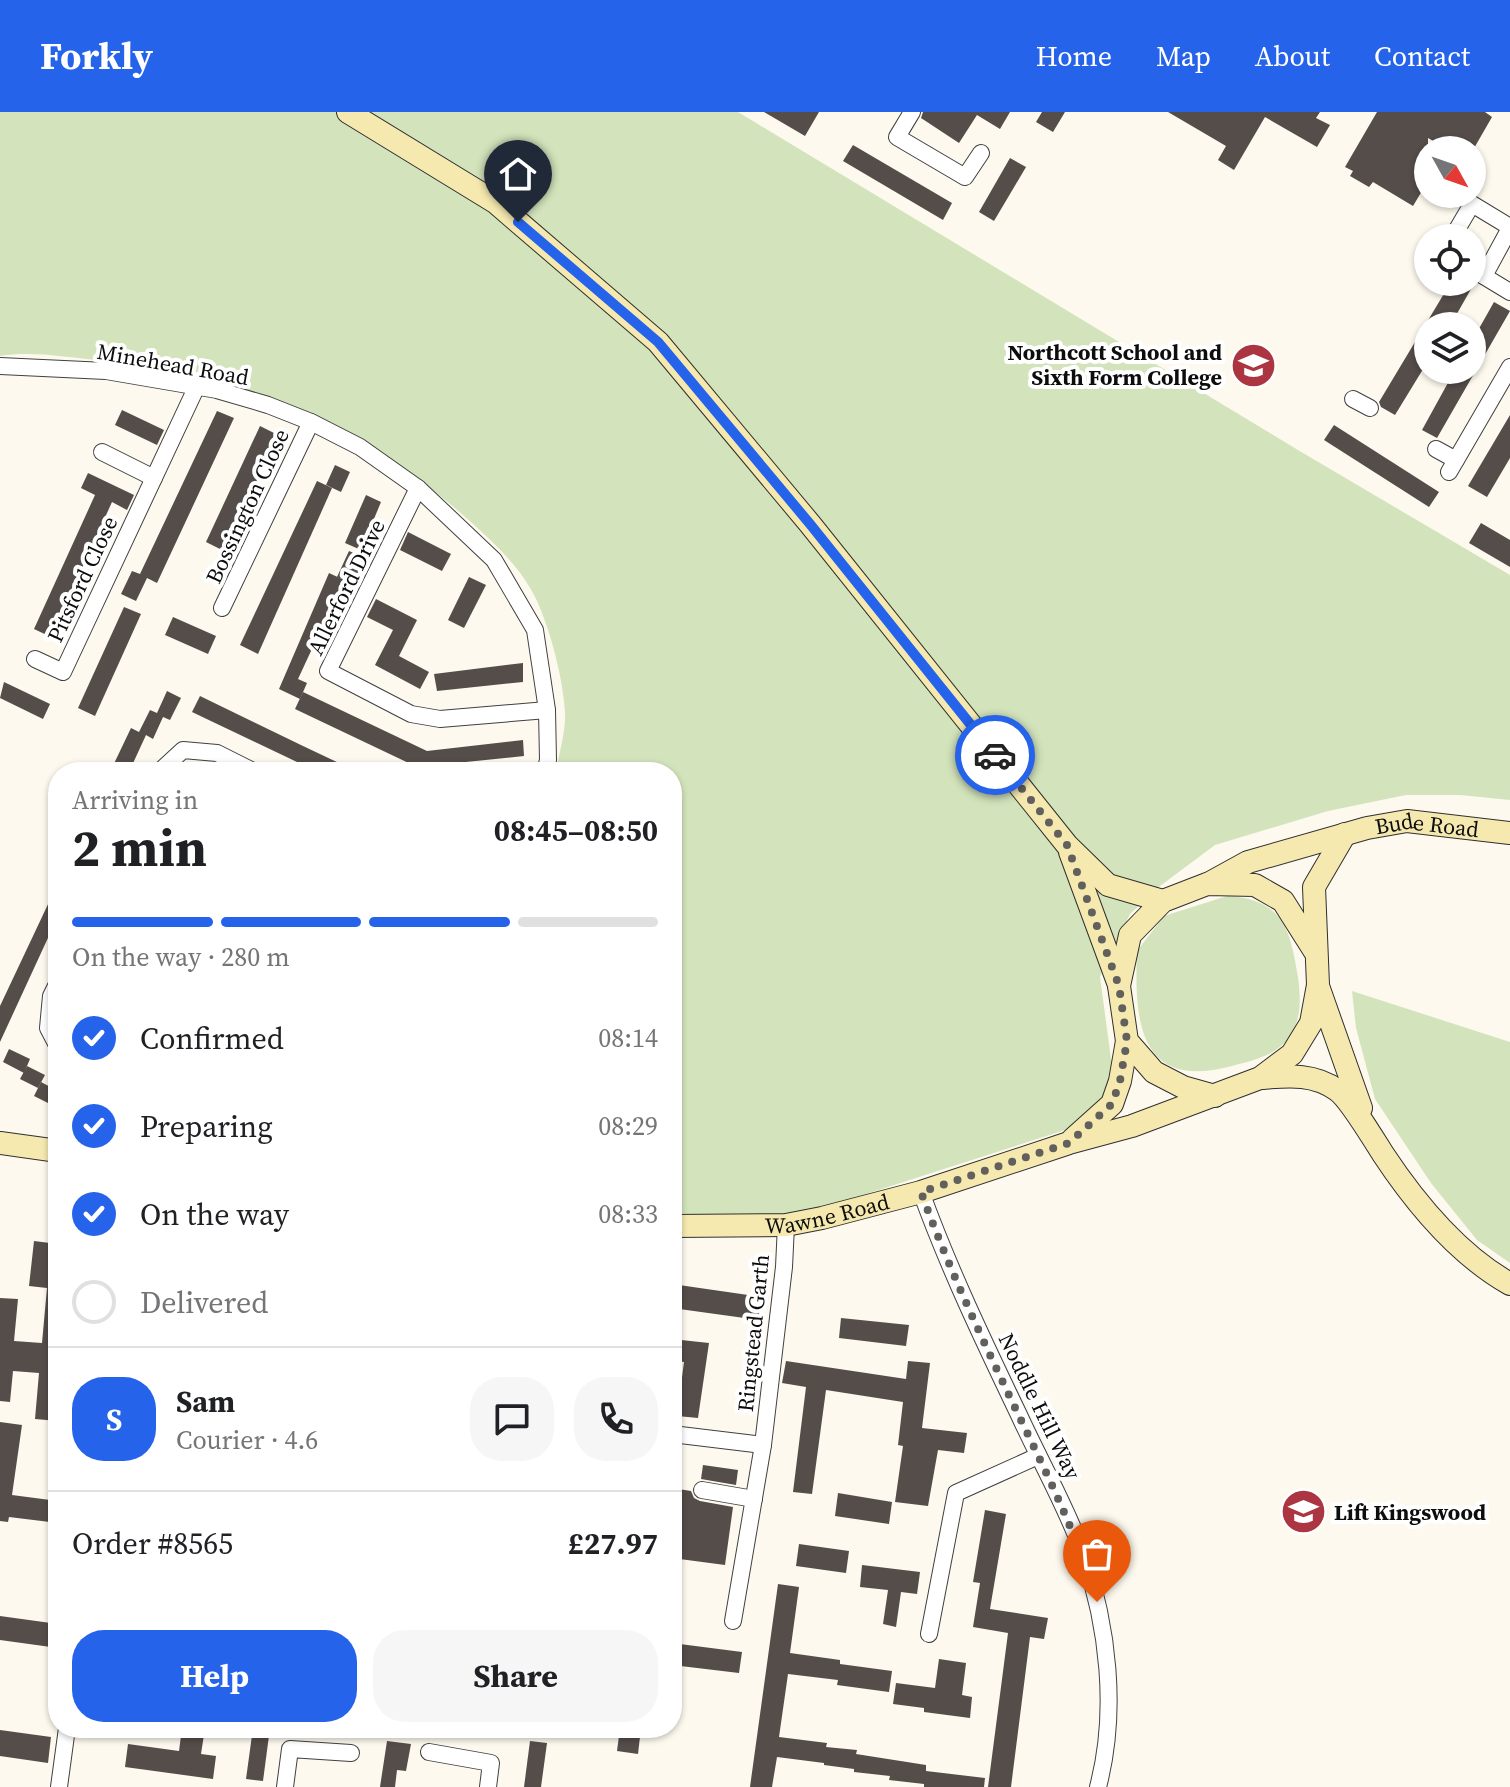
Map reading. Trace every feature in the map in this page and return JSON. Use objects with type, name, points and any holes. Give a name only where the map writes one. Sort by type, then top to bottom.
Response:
[{"type":"street","points":[[348,112],[495,202],[658,342],[810,524],[1067,845],[1108,885],[1163,901]]},
{"type":"street","points":[[912,112],[897,137],[965,177],[981,153]]},
{"type":"street","points":[[1460,224],[1472,204],[1510,228],[1486,262]]},
{"type":"street","points":[[1486,278],[1510,292]]},
{"type":"street","name":"Minehead Road","points":[[2,366],[106,371],[197,386],[268,405],[360,447],[418,488],[494,560],[535,630],[547,710],[548,762]]},
{"type":"street","points":[[1436,449],[1452,466],[1510,367]]},
{"type":"street","name":"Pitsford Close","points":[[35,659],[63,672],[197,386]]},
{"type":"street","points":[[1353,399],[1370,408]]},
{"type":"street","name":"Bossington Close","points":[[222,608],[311,422]]},
{"type":"street","points":[[102,452],[154,478]]},
{"type":"street","name":"Allerford Drive","points":[[418,488],[328,671],[411,714],[440,719],[547,710]]},
{"type":"street","points":[[170,762],[183,750],[217,753],[235,762]]},
{"type":"street","name":"Bude Road","points":[[1207,884],[1248,862],[1345,834],[1407,821],[1510,833]]},
{"type":"street","name":"Bude Road","points":[[1315,953],[1314,887],[1345,834]]},
{"type":"street","points":[[1067,845],[1119,986],[1127,1041],[1154,1072],[1183,1087],[1215,1096],[1260,1078],[1292,1054],[1311,1023],[1318,985]]},
{"type":"street","points":[[1119,986],[1130,935],[1163,901],[1207,884],[1255,885],[1283,901],[1315,953],[1318,985],[1370,1135]]},
{"type":"street","name":"Wawne Road","points":[[1069,1143],[1112,1104],[1120,1081],[1127,1041]]},
{"type":"street","points":[[1260,1078],[1301,1075],[1339,1090],[1411,1197],[1492,1274],[1510,1284]]},
{"type":"street","name":"Wawne Road","points":[[682,1226],[786,1225],[921,1192],[1069,1143],[1132,1126],[1215,1096]]},
{"type":"street","points":[[0,1143],[48,1150]]},
{"type":"street","name":"Noddle Hill Way","points":[[921,1192],[939,1243],[1082,1552],[1097,1602],[1107,1667],[1108,1732],[1098,1787]]},
{"type":"street","name":"Ringstead Garth","points":[[733,1621],[763,1445],[786,1225]]},
{"type":"street","name":"Ringstead Garth","points":[[682,1435],[763,1445]]},
{"type":"street","points":[[929,1634],[956,1493],[1038,1456]]},
{"type":"street","points":[[702,1490],[754,1499]]},
{"type":"street","points":[[59,1787],[66,1738]]},
{"type":"street","points":[[285,1787],[290,1749],[351,1753]]},
{"type":"street","points":[[429,1752],[491,1763],[488,1787]]},
{"type":"green space","points":[[0,112],[738,112],[1510,575],[1510,800],[1460,795],[1406,795],[1328,811],[1215,845],[1160,886],[1130,914],[1100,977],[1114,1081],[1109,1095],[1084,1124],[799,1213],[751,1218],[682,1214],[682,762],[558,762],[564,727],[564,699],[551,641],[531,589],[491,540],[431,489],[388,458],[298,411],[200,378],[96,360],[36,354],[0,356]]},
{"type":"green space","points":[[1227,896],[1261,903],[1272,910],[1287,931],[1298,977],[1298,1019],[1286,1041],[1261,1058],[1201,1071],[1178,1069],[1160,1059],[1148,1044],[1141,1025],[1136,977],[1137,951],[1164,916]]},
{"type":"green space","points":[[1352,991],[1510,1042],[1510,1263],[1477,1240],[1431,1183],[1375,1099],[1356,1028]]},
{"type":"building","points":[[764,112],[819,112],[805,136]]},
{"type":"building","points":[[923,112],[1010,112],[1000,129],[977,115],[959,143],[921,118]]},
{"type":"building","points":[[1042,112],[1065,112],[1053,132],[1036,122]]},
{"type":"building","points":[[1168,112],[1320,112],[1316,118],[1330,125],[1317,147],[1265,117],[1234,170],[1218,160],[1226,146]]},
{"type":"building","points":[[1377,112],[1485,112],[1492,117],[1481,136],[1414,136],[1413,206],[1373,182],[1369,187],[1350,176],[1353,171],[1345,167]]},
{"type":"building","points":[[853,145],[952,203],[943,220],[843,161]]},
{"type":"building","points":[[1010,158],[1026,167],[994,221],[979,212]]},
{"type":"building","points":[[1443,296],[1467,296],[1458,312],[1433,312]]},
{"type":"building","points":[[1494,302],[1510,311],[1486,353],[1486,316]]},
{"type":"building","points":[[1414,344],[1414,384],[1395,415],[1381,407],[1379,402]]},
{"type":"building","points":[[1447,384],[1468,384],[1437,438],[1422,430]]},
{"type":"building","points":[[122,410],[164,430],[157,445],[115,425]]},
{"type":"building","points":[[217,411],[234,418],[157,583],[147,578],[136,601],[121,594],[132,571],[140,574]]},
{"type":"building","points":[[1510,415],[1510,458],[1487,497],[1468,486]]},
{"type":"building","points":[[1334,425],[1439,492],[1429,507],[1324,440]]},
{"type":"building","points":[[260,426],[278,435],[224,551],[206,542]]},
{"type":"building","points":[[335,465],[350,472],[341,492],[326,485]]},
{"type":"building","points":[[88,473],[134,495],[127,510],[112,502],[51,637],[34,629],[95,495],[81,488]]},
{"type":"building","points":[[317,481],[332,488],[258,654],[240,645]]},
{"type":"building","points":[[366,495],[381,502],[361,550],[345,543]]},
{"type":"building","points":[[1481,523],[1510,540],[1510,567],[1469,543]]},
{"type":"building","points":[[408,532],[451,554],[442,571],[400,550]]},
{"type":"building","points":[[349,551],[365,558],[353,584],[337,577]]},
{"type":"building","points":[[329,573],[344,580],[298,679],[307,683],[300,699],[279,689]]},
{"type":"building","points":[[469,577],[486,585],[464,628],[448,620]]},
{"type":"building","points":[[376,599],[417,620],[399,656],[429,672],[420,689],[375,665],[393,630],[367,617]]},
{"type":"building","points":[[124,607],[141,614],[95,716],[78,708]]},
{"type":"building","points":[[173,617],[216,636],[208,654],[165,635]]},
{"type":"building","points":[[523,663],[523,682],[437,691],[434,674]]},
{"type":"building","points":[[4,682],[50,704],[43,719],[0,698]]},
{"type":"building","points":[[167,691],[181,698],[170,720],[163,717],[153,739],[146,735],[134,762],[115,762],[131,728],[139,732],[150,710],[157,713]]},
{"type":"building","points":[[303,692],[427,751],[523,740],[524,756],[466,762],[406,762],[295,709]]},
{"type":"building","points":[[200,696],[337,762],[297,762],[192,712]]},
{"type":"building","points":[[48,904],[48,938],[0,1042],[0,1006]]},
{"type":"building","points":[[9,1049],[30,1059],[24,1073],[3,1062]]},
{"type":"building","points":[[27,1066],[45,1075],[38,1088],[20,1079]]},
{"type":"building","points":[[41,1082],[48,1086],[48,1103],[34,1096]]},
{"type":"building","points":[[34,1241],[48,1243],[48,1420],[35,1419],[39,1373],[13,1371],[10,1402],[0,1401],[0,1298],[18,1299],[14,1341],[42,1343],[47,1288],[29,1286]]},
{"type":"building","points":[[682,1285],[762,1297],[759,1320],[682,1309]]},
{"type":"building","points":[[841,1318],[909,1325],[906,1346],[839,1338]]},
{"type":"building","points":[[682,1340],[709,1343],[698,1418],[682,1416]]},
{"type":"building","points":[[786,1361],[906,1379],[908,1361],[930,1363],[922,1428],[967,1433],[964,1453],[938,1450],[928,1506],[895,1502],[903,1446],[898,1445],[903,1402],[826,1390],[812,1494],[793,1492],[806,1387],[782,1383]]},
{"type":"building","points":[[0,1422],[22,1425],[12,1495],[48,1500],[48,1522],[9,1517],[8,1522],[0,1521]]},
{"type":"building","points":[[703,1465],[738,1470],[736,1485],[701,1479]]},
{"type":"building","points":[[682,1490],[691,1491],[694,1498],[700,1501],[733,1507],[725,1565],[682,1559]]},
{"type":"building","points":[[838,1493],[892,1502],[889,1524],[835,1516]]},
{"type":"building","points":[[985,1510],[1006,1514],[990,1609],[1048,1618],[1044,1639],[1030,1637],[1011,1787],[988,1787],[1008,1633],[973,1627],[980,1583],[973,1582]]},
{"type":"building","points":[[799,1544],[849,1551],[846,1573],[796,1566]]},
{"type":"building","points":[[862,1565],[920,1572],[917,1594],[901,1592],[896,1627],[883,1624],[888,1590],[860,1587]]},
{"type":"building","points":[[778,1584],[799,1587],[790,1653],[892,1671],[889,1692],[837,1685],[838,1680],[788,1674],[779,1737],[827,1743],[826,1747],[857,1750],[856,1754],[926,1765],[926,1771],[985,1778],[984,1787],[924,1787],[924,1784],[889,1780],[890,1776],[777,1757],[772,1787],[750,1787]]},
{"type":"building","points":[[0,1616],[48,1623],[48,1647],[0,1640]]},
{"type":"building","points":[[682,1644],[742,1652],[739,1673],[682,1666]]},
{"type":"building","points":[[939,1659],[966,1663],[962,1695],[972,1697],[970,1718],[893,1704],[896,1683],[935,1688]]},
{"type":"building","points":[[0,1730],[51,1738],[48,1763],[0,1756]]},
{"type":"building","points":[[181,1738],[203,1738],[201,1754],[216,1756],[213,1779],[125,1767],[128,1744],[179,1751]]},
{"type":"building","points":[[252,1738],[269,1738],[263,1781],[246,1779]]},
{"type":"building","points":[[619,1738],[640,1738],[638,1754],[617,1751]]},
{"type":"building","points":[[387,1741],[411,1744],[406,1771],[397,1770],[395,1787],[380,1787]]},
{"type":"building","points":[[530,1741],[547,1743],[541,1787],[524,1787]]},
{"type":"way so far","points":[[995,755],[1067,845],[1119,986],[1127,1041],[1120,1081],[1112,1104],[1069,1143],[921,1192],[939,1243],[1060,1499],[1082,1552],[1097,1602]]},
{"type":"place","name":"Northcott School and Sixth Form College","points":[[1253,365]]},
{"type":"place","name":"Lift Kingswood","points":[[1303,1512]]},
{"type":"route","points":[[518,222],[658,342],[810,524],[995,755]]}]
